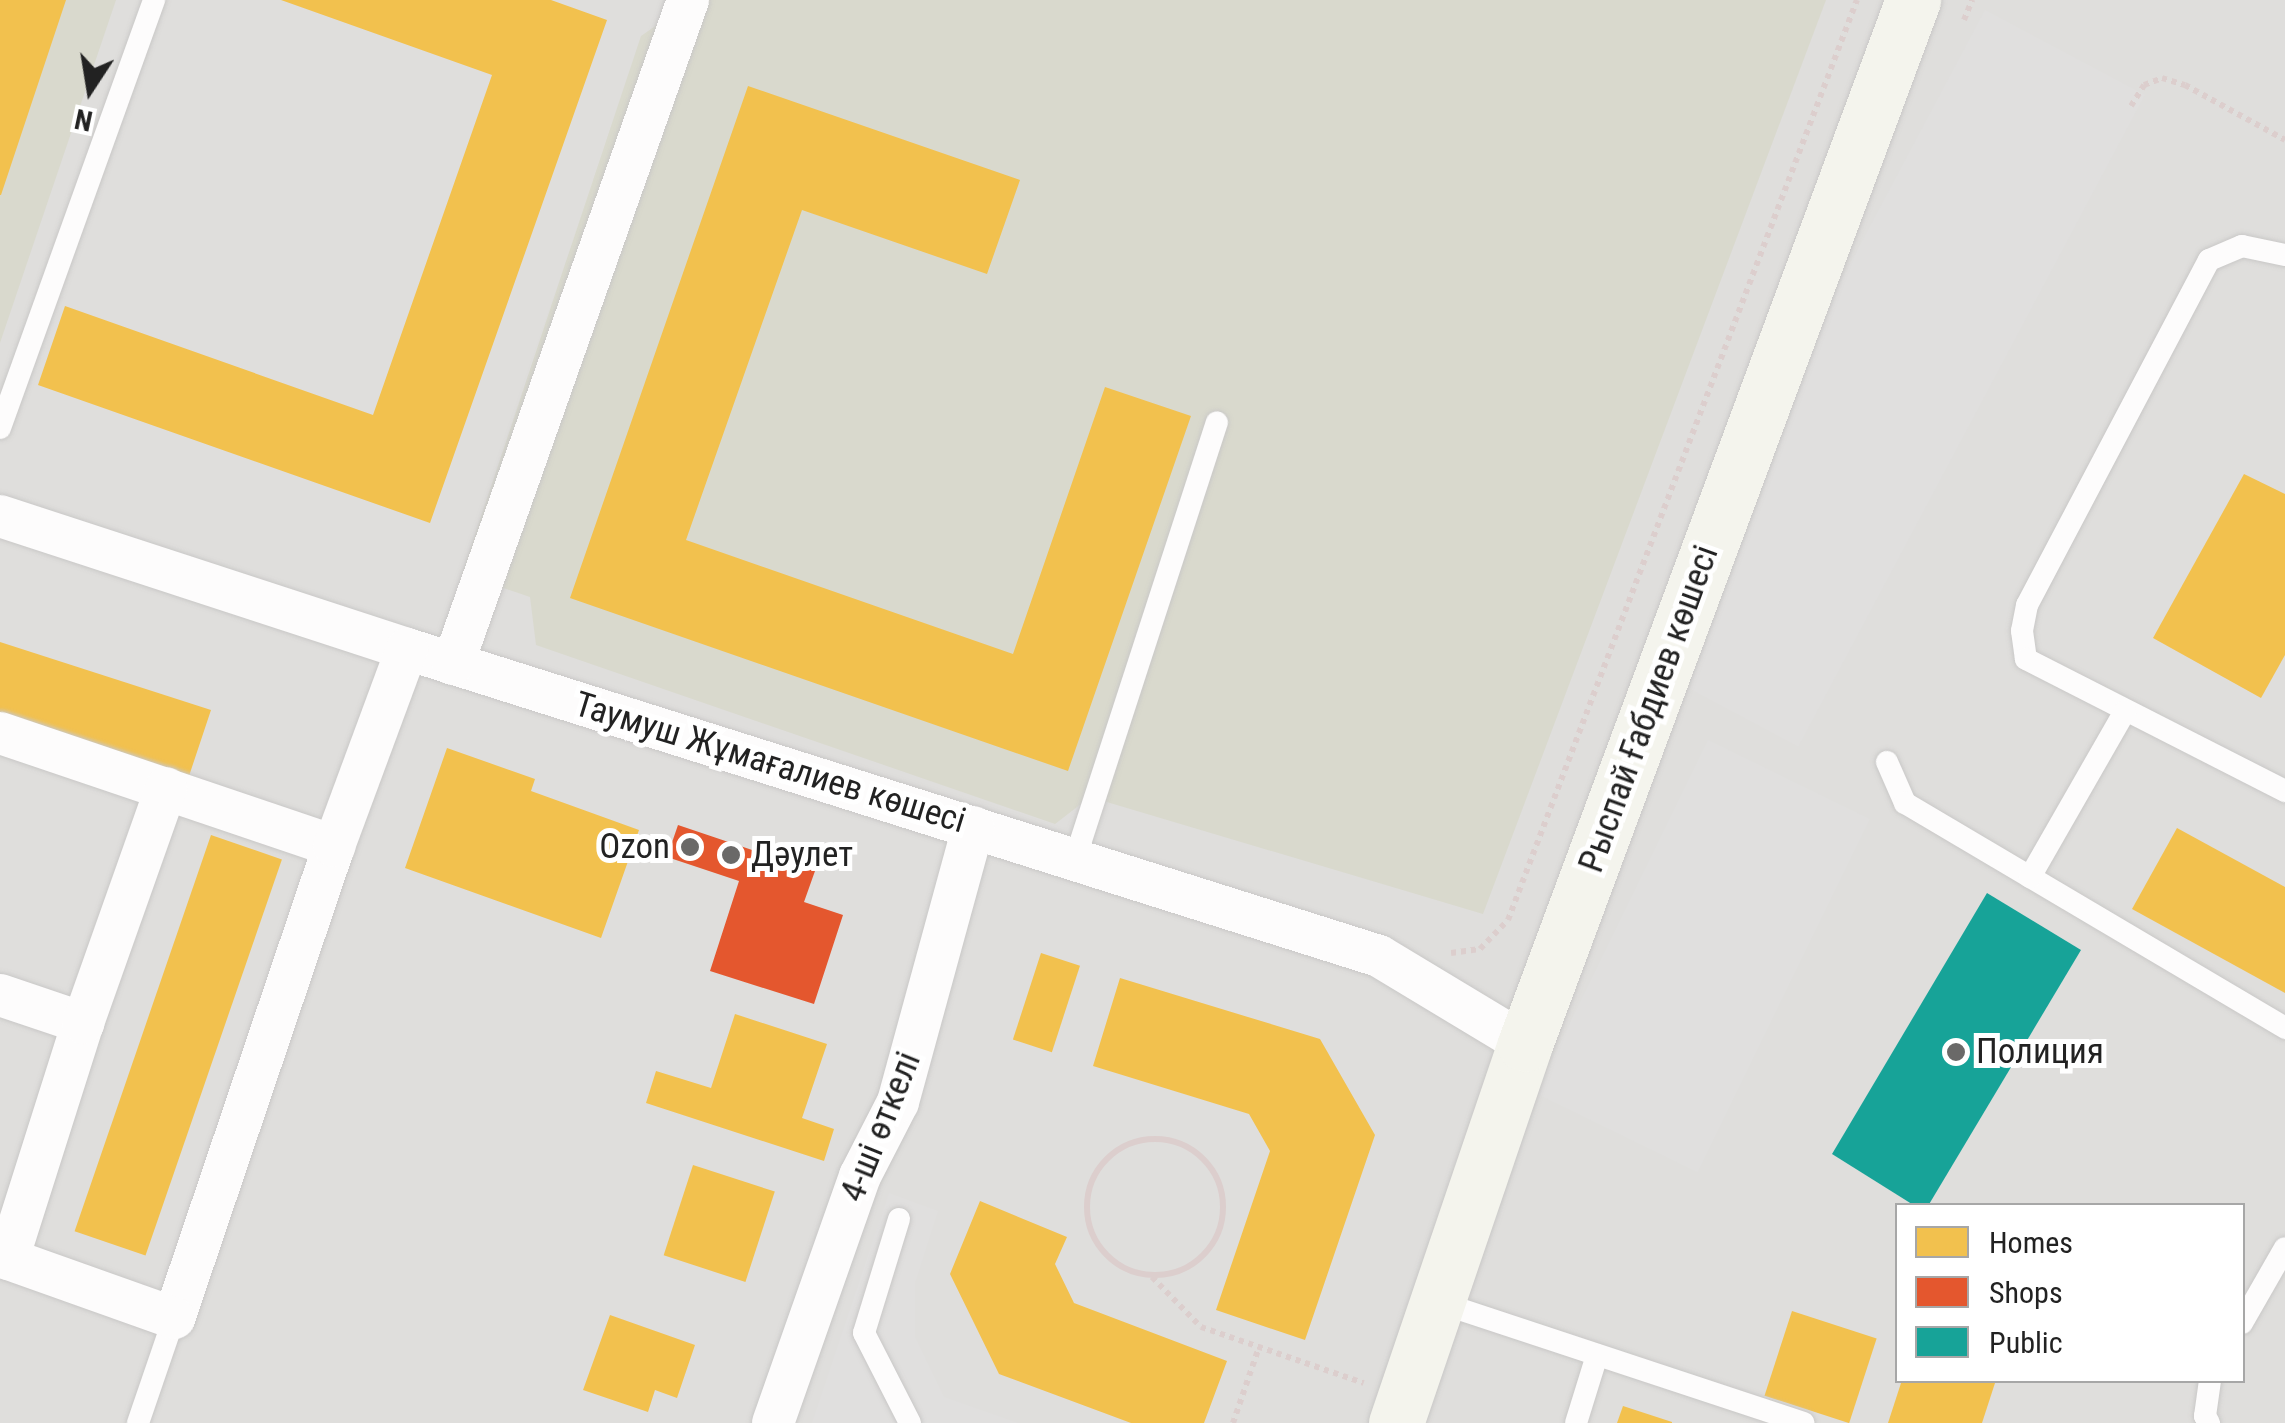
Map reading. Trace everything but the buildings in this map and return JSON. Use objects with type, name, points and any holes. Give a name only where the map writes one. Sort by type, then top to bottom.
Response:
[{"type":"street","points":[[453,664],[688,0]]},
{"type":"street","name":"Рыспай Ғабдиев көшесі","points":[[1401,1410],[1525,1044],[1913,0]]},
{"type":"street","name":"Таумуш Жұмағалиев көшесі","points":[[0,516],[453,664],[1379,956],[1525,1044]]},
{"type":"street","points":[[166,788],[4,1258],[174,1318],[334,846],[407,649]]},
{"type":"street","points":[[0,733],[334,846]]},
{"type":"street","name":"4-ші өткелі","points":[[774,1423],[860,1176],[898,1102],[974,827]]},
{"type":"street","points":[[0,995],[83,1023]]},
{"type":"lane","points":[[0,428],[154,0]]},
{"type":"lane","points":[[2285,255],[2242,246],[2209,260],[2028,605],[2022,631],[2026,660],[2285,791]]},
{"type":"lane","points":[[1075,859],[1217,423]]},
{"type":"lane","points":[[2030,877],[2125,710]]},
{"type":"lane","points":[[1886,762],[1905,804],[2285,1028]]},
{"type":"lane","points":[[899,1219],[864,1332],[910,1423]]},
{"type":"lane","points":[[2245,1318],[2285,1248]]},
{"type":"lane","points":[[1438,1302],[1803,1423]]},
{"type":"lane","points":[[138,1423],[174,1318]]},
{"type":"lane","points":[[1576,1423],[1597,1355]]},
{"type":"lane","points":[[2209,1423],[2205,1416],[2210,1383]]},
{"type":"path","points":[[1438,954],[1480,949],[1508,920],[1858,0]]},
{"type":"path","points":[[1964,20],[1972,0]]},
{"type":"path","points":[[2131,106],[2144,85],[2162,78],[2185,85],[2285,140]]},
{"type":"path","points":[[1151,1276],[1174,1273],[1210,1248],[1224,1206],[1220,1184],[1208,1164],[1191,1149],[1170,1140],[1126,1145],[1100,1168],[1087,1198],[1088,1221],[1110,1259],[1151,1276],[1201,1327],[1259,1347],[1401,1410]]},
{"type":"path","points":[[1232,1423],[1259,1347]]},
{"type":"shaded area","points":[[0,0],[2285,0],[2285,1423],[0,1423]]},
{"type":"shaded area","points":[[0,0],[116,0],[0,343]]},
{"type":"shaded area","points":[[693,0],[1826,0],[1483,914],[1090,797],[1055,824],[536,645],[530,597],[462,574],[641,36]]},
{"type":"shaded area","points":[[1985,10],[2145,95],[1798,747],[1639,662]]},
{"type":"shaded area","points":[[1708,740],[1870,819],[1698,1172],[1536,1093]]},
{"type":"shaded area","points":[[889,1193],[938,1211],[915,1283],[915,1337],[944,1397],[1018,1423],[812,1423]]},
{"type":"place","name":"Ozon","points":[[690,847]]},
{"type":"place","name":"Дәулет","points":[[731,855]]},
{"type":"place","name":"Полиция","points":[[1956,1052]]}]
